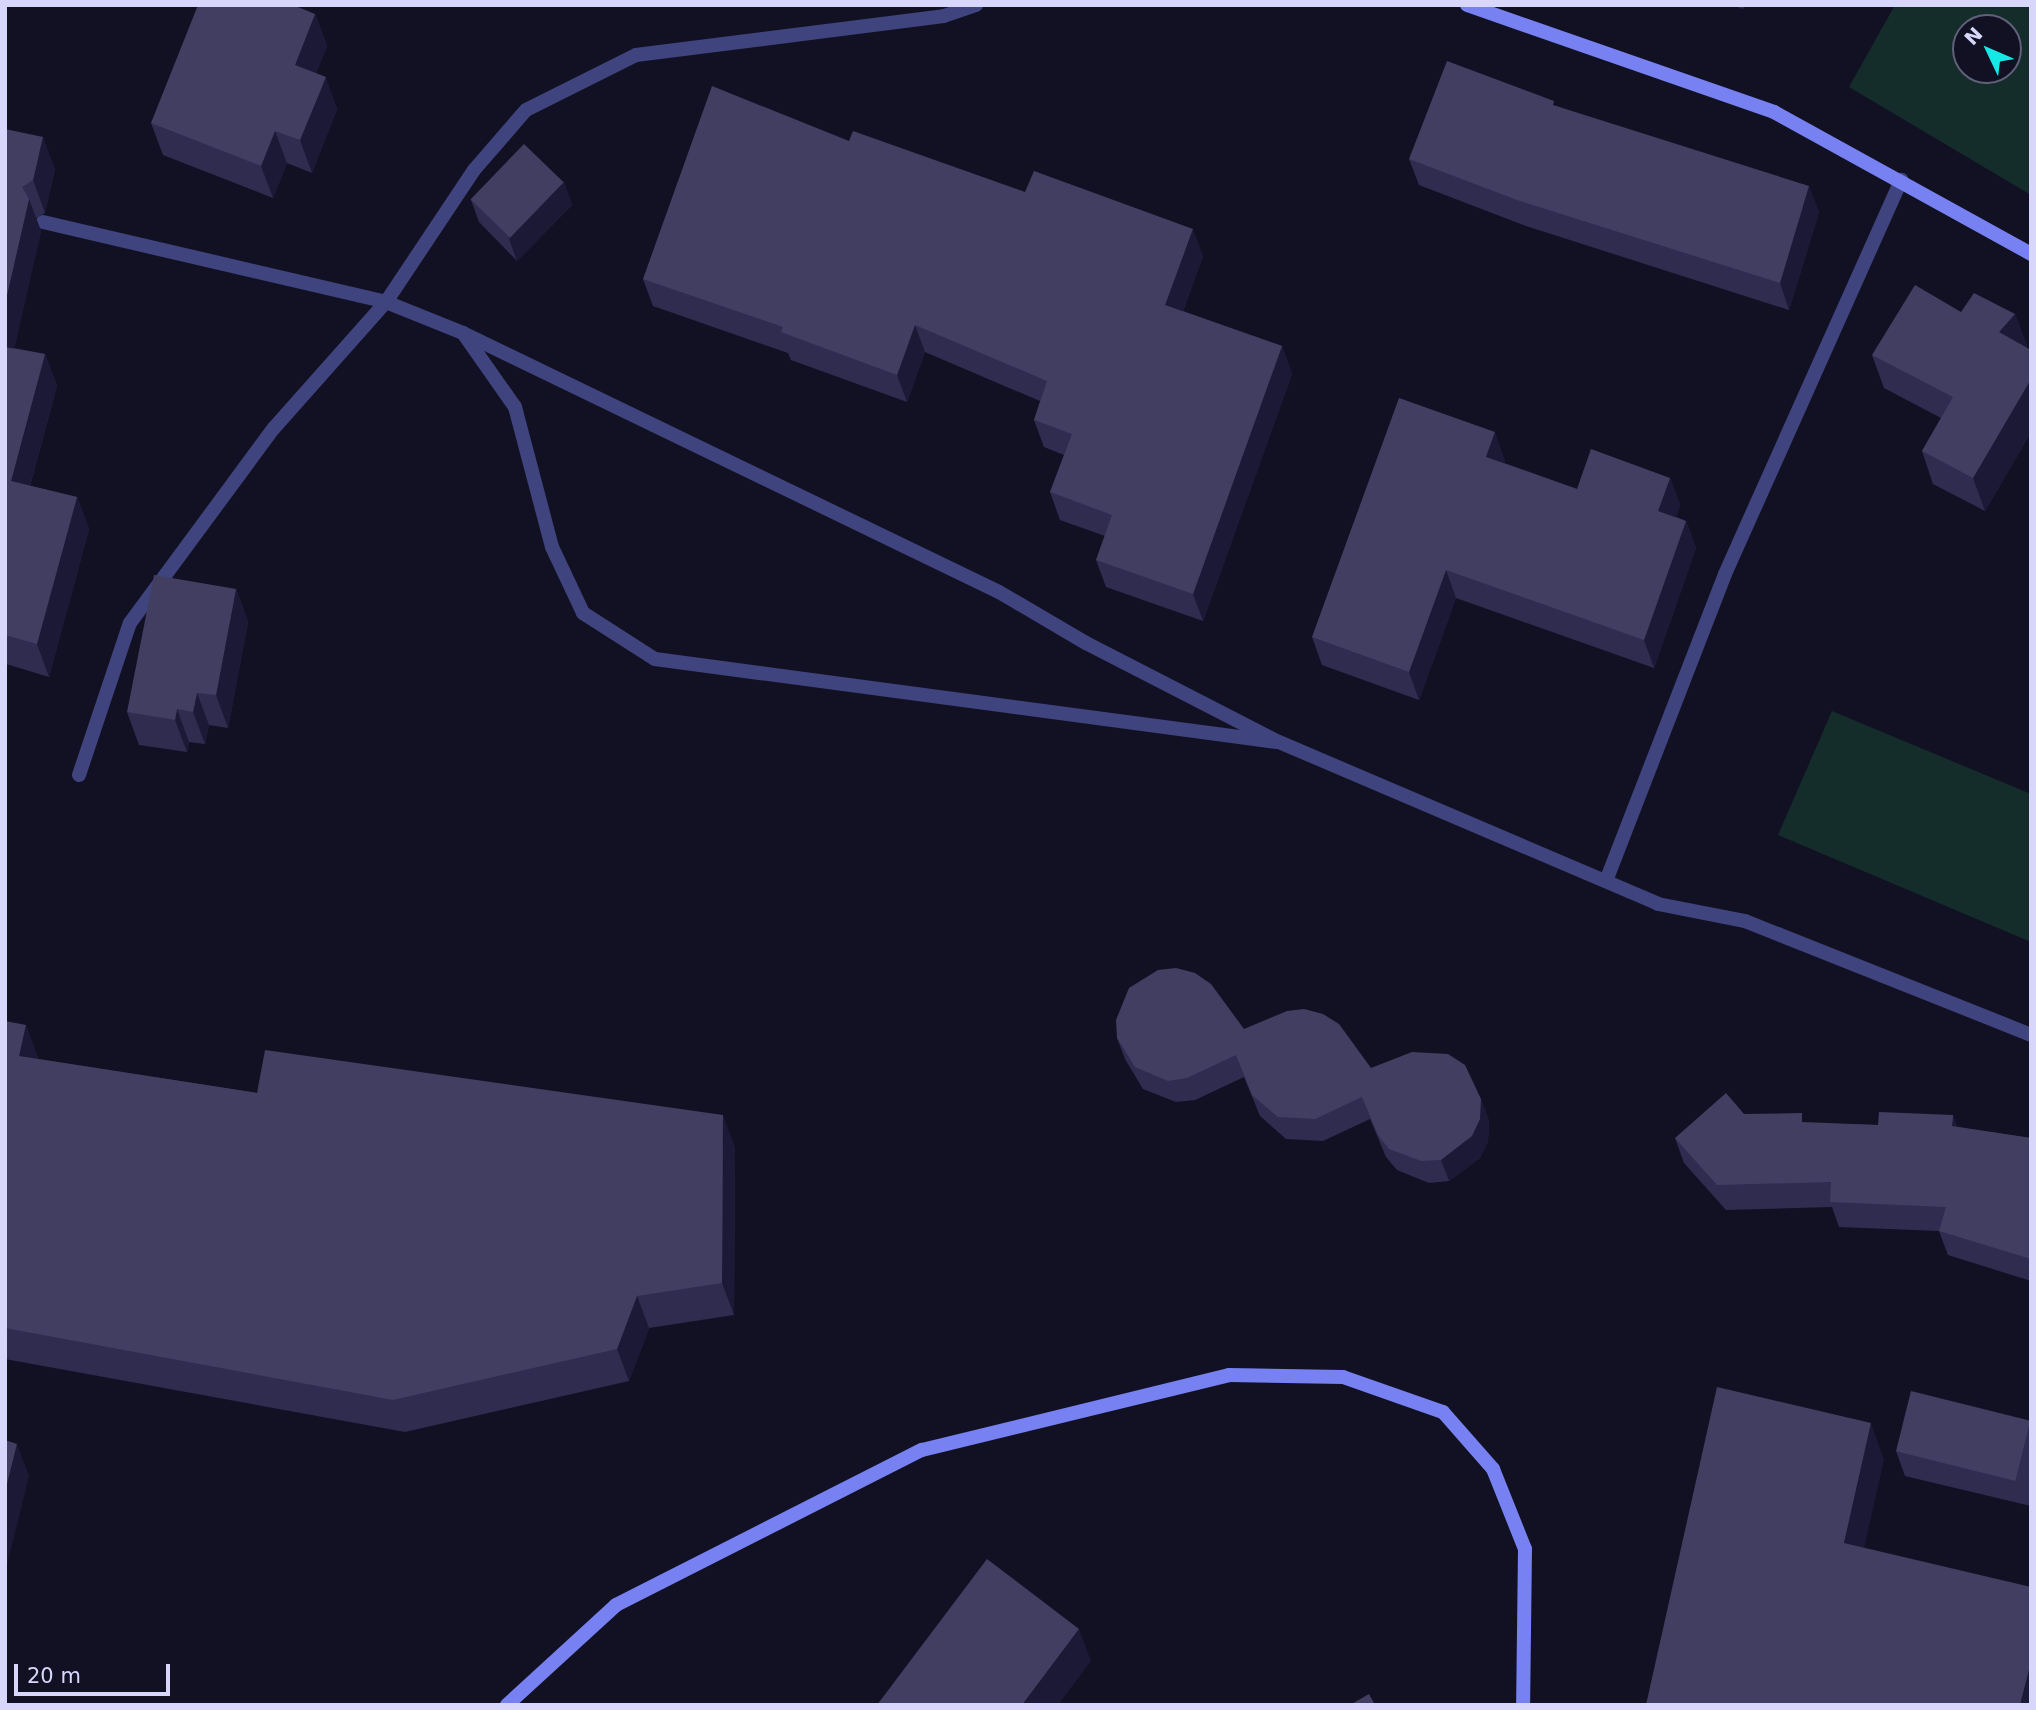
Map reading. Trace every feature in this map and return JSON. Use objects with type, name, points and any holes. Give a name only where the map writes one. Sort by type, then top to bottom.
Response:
[{"type":"street","points":[[79,775],[130,623],[274,428],[386,302],[474,170],[526,110],[636,55],[944,16],[976,5]]},
{"type":"street","points":[[1466,5],[1774,112],[2031,254]]},
{"type":"street","points":[[1606,881],[1725,574],[1901,180]]},
{"type":"street","points":[[43,222],[386,302],[463,333],[999,592],[1086,643],[1279,742],[1658,904],[1745,921],[2031,1035]]},
{"type":"street","points":[[463,333],[515,407],[552,547],[583,612],[655,659],[1279,742]]},
{"type":"street","points":[[508,1705],[616,1605],[922,1450],[1229,1375],[1343,1377],[1443,1412],[1493,1469],[1525,1549],[1523,1705]]},
{"type":"green space","points":[[1895,5],[2031,5],[2031,195],[1849,87]]},
{"type":"green space","points":[[1832,711],[2031,794],[2031,942],[1778,835]]},
{"type":"building","points":[[198,5],[293,5],[315,14],[295,65],[326,77],[300,140],[275,131],[261,166],[151,123]]},
{"type":"building","points":[[1447,61],[1554,101],[1553,105],[1809,186],[1780,283],[1517,200],[1409,159]]},
{"type":"building","points":[[712,86],[849,141],[853,131],[1025,192],[1034,171],[1193,229],[1165,305],[1282,346],[1193,594],[1096,560],[1112,515],[1050,492],[1072,434],[1034,420],[1047,381],[915,325],[897,375],[781,332],[783,327],[643,279]]},
{"type":"building","points":[[5,129],[43,137],[33,180],[22,187],[29,199],[5,304]]},
{"type":"building","points":[[524,144],[564,182],[510,238],[471,199]]},
{"type":"building","points":[[1915,285],[1961,312],[1974,293],[2015,314],[1999,332],[2031,350],[2031,379],[1973,478],[1922,451],[1953,397],[1872,355]]},
{"type":"building","points":[[5,347],[45,354],[11,481],[77,497],[37,644],[5,635]]},
{"type":"building","points":[[1399,398],[1495,432],[1486,457],[1577,489],[1591,449],[1670,478],[1658,511],[1686,521],[1644,640],[1446,570],[1409,672],[1312,637]]},
{"type":"building","points":[[154,575],[236,589],[216,695],[197,693],[193,712],[177,709],[175,720],[127,712]]},
{"type":"building","points":[[1176,968],[1195,973],[1211,984],[1244,1029],[1287,1011],[1304,1009],[1323,1014],[1339,1024],[1371,1068],[1412,1052],[1448,1054],[1465,1065],[1481,1099],[1480,1119],[1472,1136],[1441,1160],[1421,1161],[1389,1149],[1378,1135],[1362,1097],[1315,1119],[1278,1117],[1252,1095],[1236,1055],[1187,1078],[1168,1081],[1135,1067],[1117,1038],[1116,1020],[1129,988],[1158,970]]},
{"type":"building","points":[[5,1021],[26,1025],[19,1056],[257,1093],[265,1050],[723,1115],[722,1283],[637,1296],[617,1349],[393,1400],[5,1328]]},
{"type":"building","points":[[1726,1093],[1744,1114],[1802,1113],[1802,1122],[1878,1125],[1879,1112],[1953,1115],[1952,1126],[2031,1138],[2031,1259],[1939,1231],[1946,1207],[1830,1202],[1831,1182],[1717,1185],[1675,1138]]},
{"type":"building","points":[[1717,1387],[1871,1423],[1844,1543],[2031,1587],[2031,1662],[2020,1705],[1646,1705]]},
{"type":"building","points":[[1911,1391],[2030,1421],[2015,1481],[1896,1451]]},
{"type":"building","points":[[5,1440],[17,1444],[5,1492]]},
{"type":"building","points":[[987,1559],[1079,1629],[1022,1705],[877,1705]]},
{"type":"building","points":[[1369,1694],[1375,1705],[1350,1705]]}]
